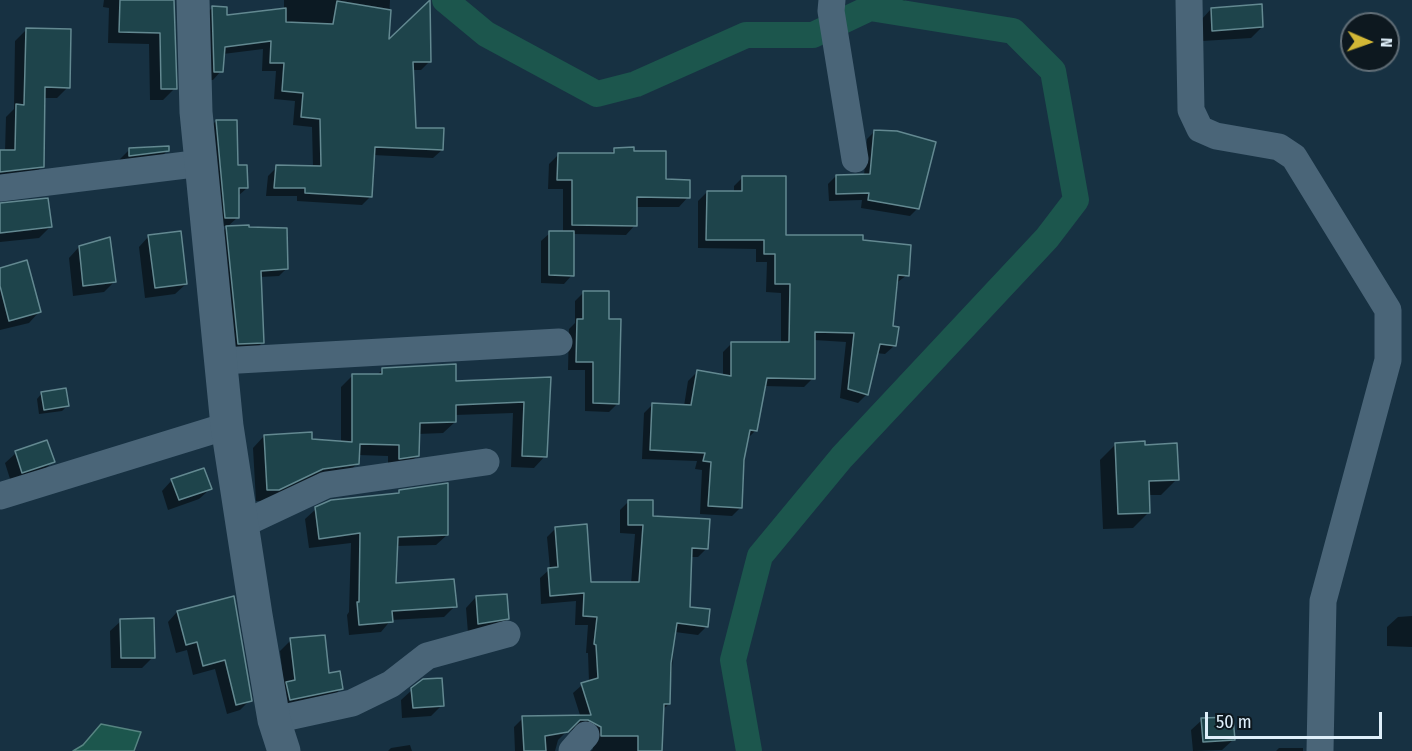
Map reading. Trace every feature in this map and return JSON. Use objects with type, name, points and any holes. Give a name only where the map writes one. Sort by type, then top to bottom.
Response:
[{"type":"street","points":[[193,0],[196,112],[228,426],[274,720],[284,751]]},
{"type":"street","points":[[1190,0],[1191,110],[1200,129],[1216,136],[1279,147],[1294,157],[1388,310],[1388,360],[1323,601],[1320,751]]},
{"type":"street","points":[[832,5],[855,159]]},
{"type":"street","points":[[0,188],[202,163]]},
{"type":"street","points":[[221,361],[559,342]]},
{"type":"street","points":[[0,496],[228,426]]},
{"type":"street","points":[[243,524],[326,485],[486,462]]},
{"type":"street","points":[[274,720],[352,703],[391,684],[427,656],[507,634]]},
{"type":"shaded area","points":[[101,724],[141,732],[134,751],[73,751],[83,745]]},
{"type":"building","points":[[120,0],[174,0],[177,89],[161,89],[160,33],[119,32]]},
{"type":"building","points":[[430,0],[431,62],[413,62],[416,128],[444,128],[443,150],[375,147],[372,197],[305,193],[305,188],[274,188],[276,165],[321,166],[320,119],[301,117],[303,93],[282,91],[284,63],[270,63],[271,41],[225,47],[223,72],[214,72],[212,6],[227,7],[227,15],[286,8],[286,22],[333,24],[337,1],[391,10],[389,39]]},
{"type":"building","points":[[1262,4],[1263,27],[1212,31],[1211,8]]},
{"type":"building","points":[[26,28],[71,29],[70,88],[45,87],[44,167],[0,172],[0,150],[15,150],[16,104],[24,105]]},
{"type":"building","points":[[216,120],[237,120],[238,165],[247,165],[248,188],[239,188],[239,218],[225,218]]},
{"type":"building","points":[[874,130],[897,131],[936,142],[919,209],[868,200],[869,193],[836,194],[836,175],[870,174]]},
{"type":"building","points":[[169,146],[169,151],[129,156],[129,148]]},
{"type":"building","points":[[634,147],[634,151],[666,151],[666,179],[690,180],[690,198],[637,197],[637,226],[572,225],[572,180],[557,180],[558,153],[614,153],[614,148]]},
{"type":"building","points":[[742,176],[786,176],[786,235],[863,235],[863,240],[911,245],[909,276],[898,275],[893,326],[899,327],[896,346],[880,344],[868,395],[848,389],[854,333],[815,332],[815,379],[767,378],[757,431],[750,430],[744,460],[742,508],[708,506],[711,462],[703,461],[705,453],[650,450],[652,403],[691,405],[697,370],[731,376],[731,342],[789,342],[790,284],[775,284],[775,254],[764,254],[764,240],[706,240],[707,191],[742,191]]},
{"type":"building","points":[[48,198],[52,227],[0,233],[0,203]]},
{"type":"building","points":[[249,225],[249,227],[287,228],[288,269],[261,271],[264,343],[238,344],[226,226]]},
{"type":"building","points":[[181,231],[187,284],[155,288],[148,235]]},
{"type":"building","points":[[549,231],[574,231],[574,276],[549,275]]},
{"type":"building","points":[[110,237],[116,282],[83,286],[79,246]]},
{"type":"building","points":[[27,260],[41,312],[9,321],[0,286],[0,268]]},
{"type":"building","points":[[583,291],[609,291],[609,319],[621,319],[619,404],[593,403],[593,362],[576,362],[577,319],[583,319]]},
{"type":"building","points":[[456,364],[456,381],[551,377],[547,457],[522,456],[524,402],[456,405],[456,422],[420,423],[419,456],[399,459],[399,445],[360,444],[359,464],[323,469],[279,490],[267,490],[264,435],[312,432],[312,439],[352,442],[352,374],[382,374],[382,368]]},
{"type":"building","points":[[66,388],[69,406],[44,410],[41,392]]},
{"type":"building","points":[[47,440],[55,462],[22,473],[15,451]]},
{"type":"building","points":[[1145,441],[1145,445],[1177,443],[1179,480],[1149,481],[1150,513],[1118,514],[1115,443]]},
{"type":"building","points":[[204,468],[212,489],[179,500],[171,479]]},
{"type":"building","points":[[448,483],[448,535],[398,537],[396,583],[454,579],[457,607],[392,611],[393,622],[359,625],[357,602],[359,602],[360,533],[319,539],[315,507],[331,500],[399,493],[399,490]]},
{"type":"building","points":[[628,500],[653,500],[653,516],[710,519],[708,549],[692,548],[690,607],[710,609],[708,627],[677,623],[671,663],[670,704],[664,704],[662,751],[638,751],[638,736],[601,736],[601,727],[588,720],[580,720],[568,732],[545,736],[546,751],[524,751],[522,716],[591,715],[581,683],[598,678],[596,645],[594,644],[597,617],[583,616],[584,593],[550,596],[548,568],[558,567],[555,527],[587,524],[591,582],[639,582],[643,525],[628,525]]},
{"type":"building","points":[[507,594],[509,619],[478,624],[476,596]]},
{"type":"building","points":[[234,596],[252,701],[236,705],[225,660],[203,666],[197,642],[186,645],[177,611]]},
{"type":"building","points":[[154,618],[155,658],[121,658],[120,619]]},
{"type":"building","points":[[325,635],[329,673],[340,671],[343,689],[290,700],[286,682],[295,680],[290,638]]},
{"type":"building","points":[[442,678],[444,706],[413,708],[411,688],[423,679]]},
{"type":"building","points":[[1233,717],[1235,740],[1203,742],[1201,718]]},
{"type":"waterway","points":[[445,0],[486,34],[597,94],[636,84],[746,35],[813,35],[870,8],[1013,31],[1053,71],[1076,200],[1047,238],[842,457],[760,556],[733,660],[749,751]]}]
